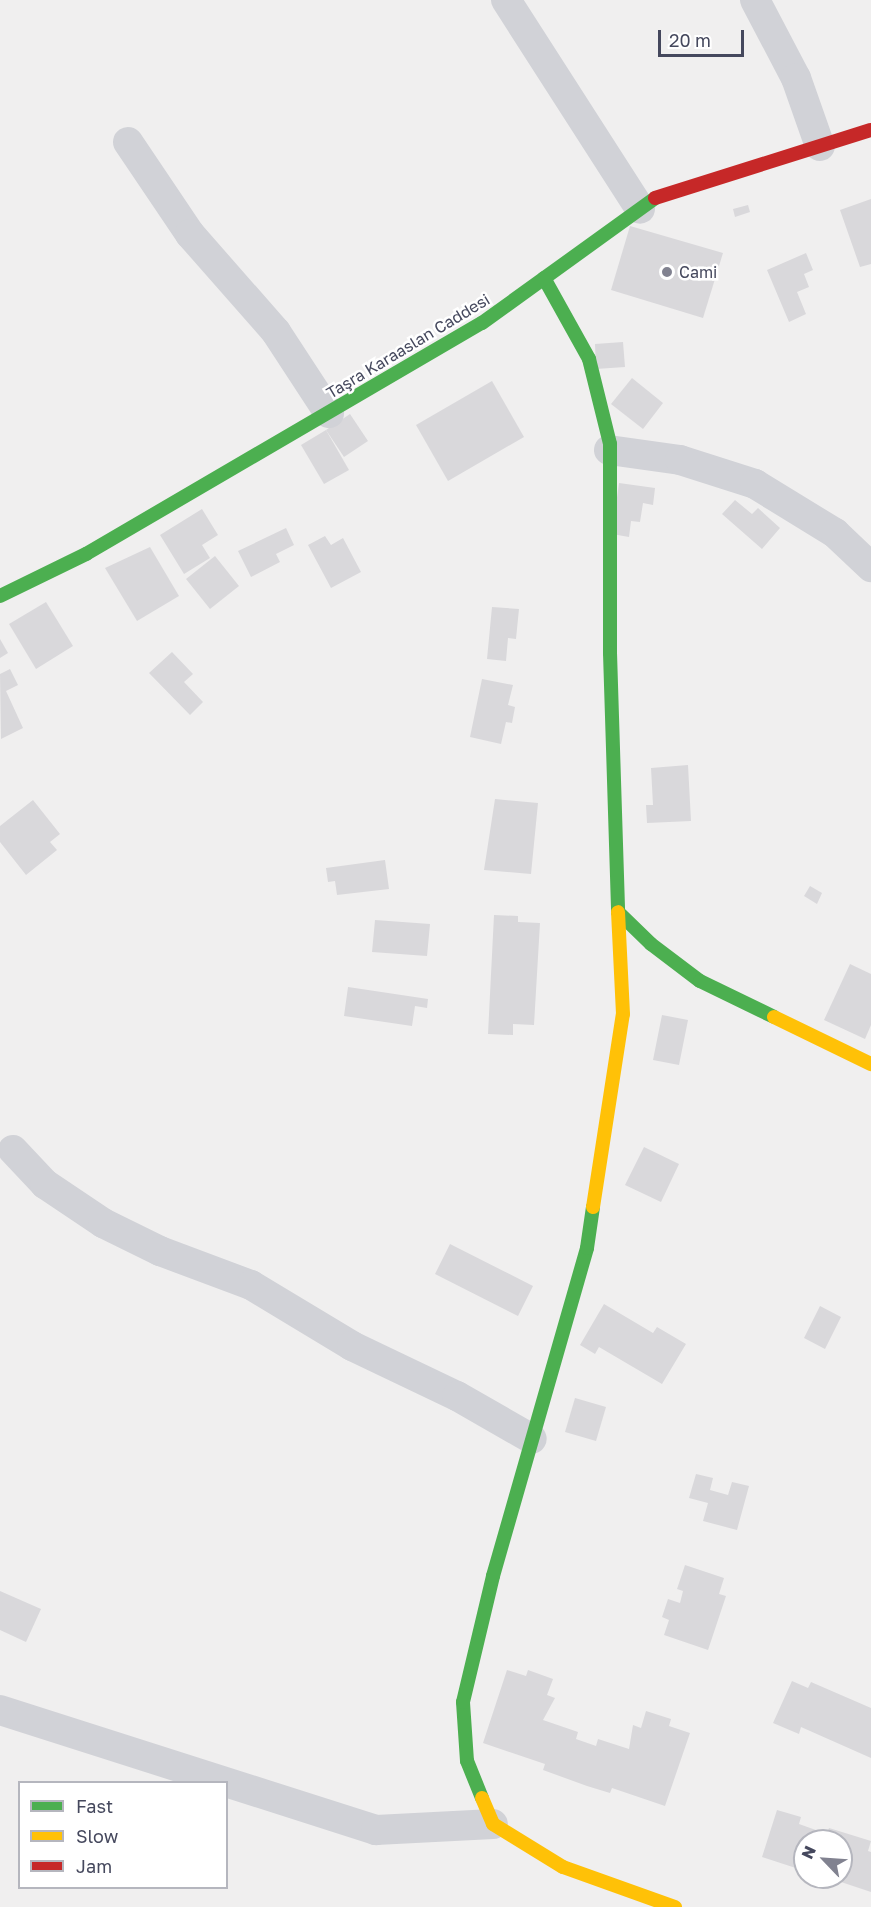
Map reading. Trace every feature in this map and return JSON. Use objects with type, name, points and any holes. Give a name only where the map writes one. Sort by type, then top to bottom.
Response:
[{"type":"street","points":[[506,0],[640,209]]},
{"type":"street","points":[[755,0],[796,78],[820,146]]},
{"type":"street","name":"Taşra Karaaslan Caddesi","points":[[0,596],[86,554],[482,323],[658,196],[871,130]]},
{"type":"street","points":[[128,142],[190,234],[276,332],[328,413]]},
{"type":"street","points":[[493,1824],[467,1761],[463,1702],[492,1576],[587,1248],[623,1014],[610,665],[609,450],[589,359],[544,278]]},
{"type":"street","points":[[609,450],[680,460],[755,484],[835,533],[871,567]]},
{"type":"street","points":[[618,912],[651,944],[700,981],[871,1064]]},
{"type":"street","points":[[13,1150],[45,1184],[103,1223],[160,1251],[251,1286],[352,1346],[457,1396],[532,1439]]},
{"type":"street","points":[[0,1710],[222,1781]]},
{"type":"street","points":[[228,1783],[376,1830],[493,1824],[563,1867],[675,1907]]},
{"type":"building","points":[[871,199],[871,264],[860,267],[840,210]]},
{"type":"building","points":[[748,205],[750,212],[735,217],[733,209]]},
{"type":"building","name":"Cami","points":[[630,226],[723,253],[703,318],[611,290]]},
{"type":"building","points":[[806,253],[813,270],[804,274],[809,287],[797,292],[806,314],[789,322],[767,270]]},
{"type":"building","points":[[623,342],[625,367],[596,369],[595,344]]},
{"type":"building","points":[[632,378],[663,403],[643,429],[611,404]]},
{"type":"building","points":[[492,381],[524,437],[448,481],[416,425]]},
{"type":"building","points":[[350,414],[368,441],[344,457],[326,430]]},
{"type":"building","points":[[326,430],[349,470],[324,484],[301,445]]},
{"type":"building","points":[[619,483],[655,488],[653,505],[643,503],[640,522],[631,521],[629,537],[612,534]]},
{"type":"building","points":[[735,500],[752,514],[758,508],[780,528],[762,549],[722,514]]},
{"type":"building","points":[[202,509],[218,535],[202,545],[210,558],[184,574],[160,535]]},
{"type":"building","points":[[286,528],[294,545],[276,554],[280,562],[251,577],[238,551]]},
{"type":"building","points":[[325,536],[331,545],[343,538],[361,572],[331,588],[308,545]]},
{"type":"building","points":[[150,547],[179,596],[137,621],[105,568]]},
{"type":"building","points":[[215,556],[239,586],[210,609],[186,579]]},
{"type":"building","points":[[46,602],[73,646],[36,669],[9,624]]},
{"type":"building","points":[[492,607],[519,609],[516,639],[508,638],[506,661],[487,659]]},
{"type":"building","points":[[0,639],[8,653],[0,658]]},
{"type":"building","points":[[172,652],[193,674],[184,682],[203,702],[190,715],[149,673]]},
{"type":"building","points":[[10,669],[18,685],[6,691],[23,728],[1,739],[0,674]]},
{"type":"building","points":[[482,679],[513,685],[508,705],[515,707],[512,723],[506,722],[501,744],[470,737]]},
{"type":"building","points":[[688,765],[691,821],[647,823],[646,805],[653,805],[651,768]]},
{"type":"building","points":[[495,799],[538,803],[531,874],[484,870]]},
{"type":"building","points":[[33,800],[60,834],[50,842],[57,850],[26,875],[0,842],[0,826]]},
{"type":"building","points":[[385,860],[389,889],[337,895],[335,881],[328,882],[326,868]]},
{"type":"building","points":[[810,886],[822,893],[817,904],[804,896]]},
{"type":"building","points":[[494,915],[518,916],[518,922],[540,923],[534,1025],[513,1024],[513,1035],[488,1034]]},
{"type":"building","points":[[375,920],[430,924],[427,956],[372,952]]},
{"type":"building","points":[[850,964],[871,974],[871,1025],[865,1039],[824,1020]]},
{"type":"building","points":[[348,987],[428,999],[427,1008],[415,1006],[412,1026],[344,1016]]},
{"type":"building","points":[[662,1015],[688,1020],[679,1065],[653,1060]]},
{"type":"building","points":[[644,1147],[679,1164],[661,1202],[625,1185]]},
{"type":"building","points":[[450,1244],[533,1286],[518,1316],[435,1274]]},
{"type":"building","points":[[604,1304],[653,1333],[657,1327],[686,1344],[662,1384],[599,1347],[595,1354],[580,1345]]},
{"type":"building","points":[[820,1306],[841,1317],[825,1349],[804,1338]]},
{"type":"building","points":[[575,1398],[606,1407],[596,1441],[565,1432]]},
{"type":"building","points":[[696,1474],[713,1478],[710,1490],[728,1495],[732,1482],[749,1486],[737,1530],[703,1521],[708,1503],[689,1498]]},
{"type":"building","points":[[685,1565],[724,1578],[719,1594],[726,1596],[708,1650],[664,1635],[669,1620],[662,1617],[668,1599],[680,1603],[683,1591],[677,1589]]},
{"type":"building","points":[[0,1591],[41,1609],[26,1642],[0,1630]]},
{"type":"building","points":[[507,1670],[526,1676],[528,1670],[553,1679],[547,1695],[555,1698],[543,1720],[578,1732],[576,1739],[596,1746],[598,1739],[629,1749],[633,1725],[641,1728],[646,1711],[671,1719],[669,1726],[690,1733],[665,1806],[612,1788],[610,1793],[587,1786],[543,1770],[545,1764],[483,1743]]},
{"type":"building","points":[[792,1681],[808,1688],[811,1682],[871,1708],[871,1758],[801,1727],[799,1734],[773,1723]]},
{"type":"building","points":[[777,1810],[801,1817],[799,1824],[813,1829],[793,1829],[793,1867],[762,1857]]},
{"type":"building","points":[[853,1835],[871,1841],[868,1851],[871,1852],[871,1892],[853,1886]]},
{"type":"traffic: fast","points":[[0,596],[86,554],[482,323],[655,198]]},
{"type":"traffic: fast","points":[[544,278],[589,359],[610,444],[610,653],[618,912],[651,944],[700,981],[774,1017]]},
{"type":"traffic: fast","points":[[482,1798],[467,1761],[463,1702],[493,1576],[587,1248],[593,1207]]},
{"type":"traffic: slow","points":[[593,1207],[623,1014],[618,912]]},
{"type":"traffic: slow","points":[[774,1017],[871,1064]]},
{"type":"traffic: slow","points":[[482,1798],[493,1824],[563,1867],[675,1907]]},
{"type":"traffic: jam","points":[[655,198],[871,130]]},
{"type":"place","name":"Cami","points":[[667,272]]}]
